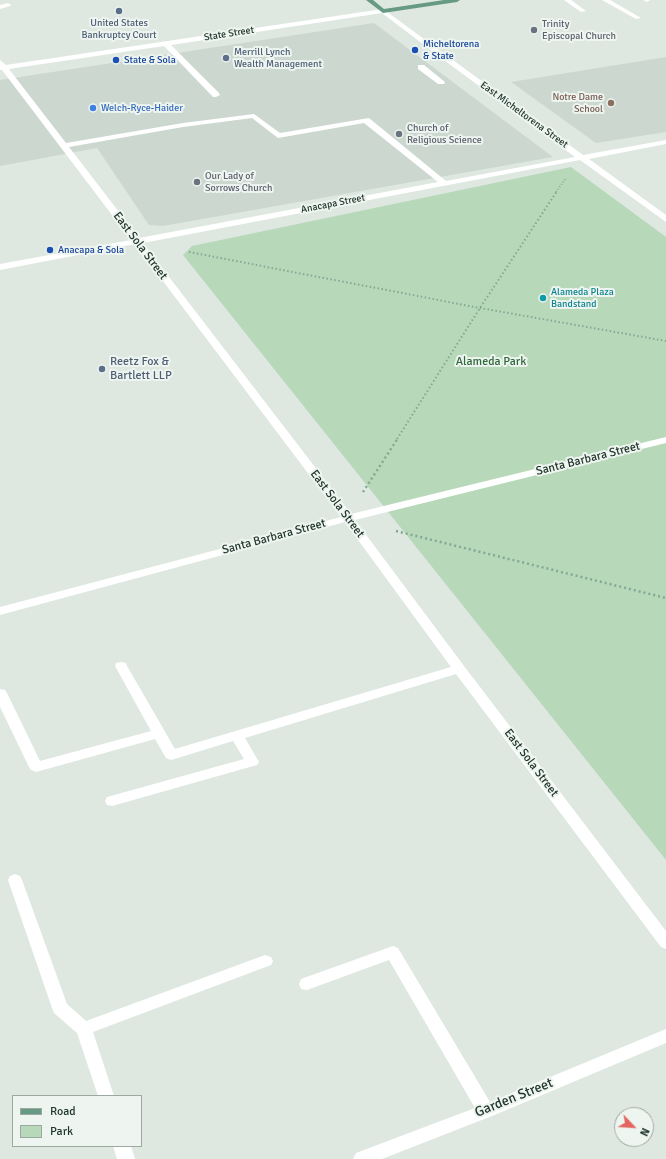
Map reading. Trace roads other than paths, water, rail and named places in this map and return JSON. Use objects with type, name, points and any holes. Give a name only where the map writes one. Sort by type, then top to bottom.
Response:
[{"type":"main road","points":[[369,0],[383,11]]},
{"type":"main road","name":"State Street","points":[[383,11],[457,0]]},
{"type":"street","points":[[567,0],[583,10]]},
{"type":"street","points":[[605,0],[638,18]]},
{"type":"street","points":[[0,4],[8,4],[0,7]]},
{"type":"street","name":"State Street","points":[[1,66],[166,44],[383,11]]},
{"type":"street","name":"East Micheltorena Street","points":[[383,11],[450,62],[666,219]]},
{"type":"street","points":[[166,44],[216,95]]},
{"type":"street","name":"East Sola Street","points":[[1,66],[64,146],[348,518],[459,669],[666,942]]},
{"type":"street","points":[[421,66],[441,82]]},
{"type":"street","points":[[64,146],[183,125],[254,116],[278,136],[366,120],[444,183]]},
{"type":"street","name":"Anacapa Street","points":[[0,267],[666,142]]},
{"type":"street","name":"Santa Barbara Street","points":[[0,611],[316,526],[666,440]]},
{"type":"street","points":[[121,666],[171,755],[459,669]]},
{"type":"street","points":[[0,693],[36,767],[159,733]]},
{"type":"street","points":[[112,801],[252,762],[237,736]]},
{"type":"street","points":[[15,880],[60,1008],[84,1028],[106,1095]]},
{"type":"street","points":[[307,984],[393,952],[486,1111]]},
{"type":"street","points":[[84,1028],[265,961]]},
{"type":"street","name":"Garden Street","points":[[362,1159],[486,1111],[666,1036]]},
{"type":"street","points":[[122,1147],[126,1159]]},
{"type":"place","name":"United States Bankruptcy Court","points":[[119,11]]},
{"type":"place","name":"Trinity Episcopal Church","points":[[534,30]]},
{"type":"place","name":"Micheltorena & State","points":[[415,50]]},
{"type":"place","name":"Merrill Lynch Wealth Management","points":[[226,58]]},
{"type":"place","name":"State & Sola","points":[[116,60]]},
{"type":"place","name":"Notre Dame School","points":[[611,103]]},
{"type":"place","name":"Welch-Ryce-Haider","points":[[93,108]]},
{"type":"place","name":"Church of Religious Science","points":[[399,134]]},
{"type":"place","name":"Our Lady of Sorrows Church","points":[[197,182]]},
{"type":"place","name":"Anacapa & Sola","points":[[50,250]]},
{"type":"place","name":"Alameda Plaza Bandstand","points":[[543,298]]},
{"type":"place","name":"Reetz Fox & Bartlett LLP","points":[[102,369]]},
{"type":"park label","name":"Alameda Park","points":[[491,362]]}]
